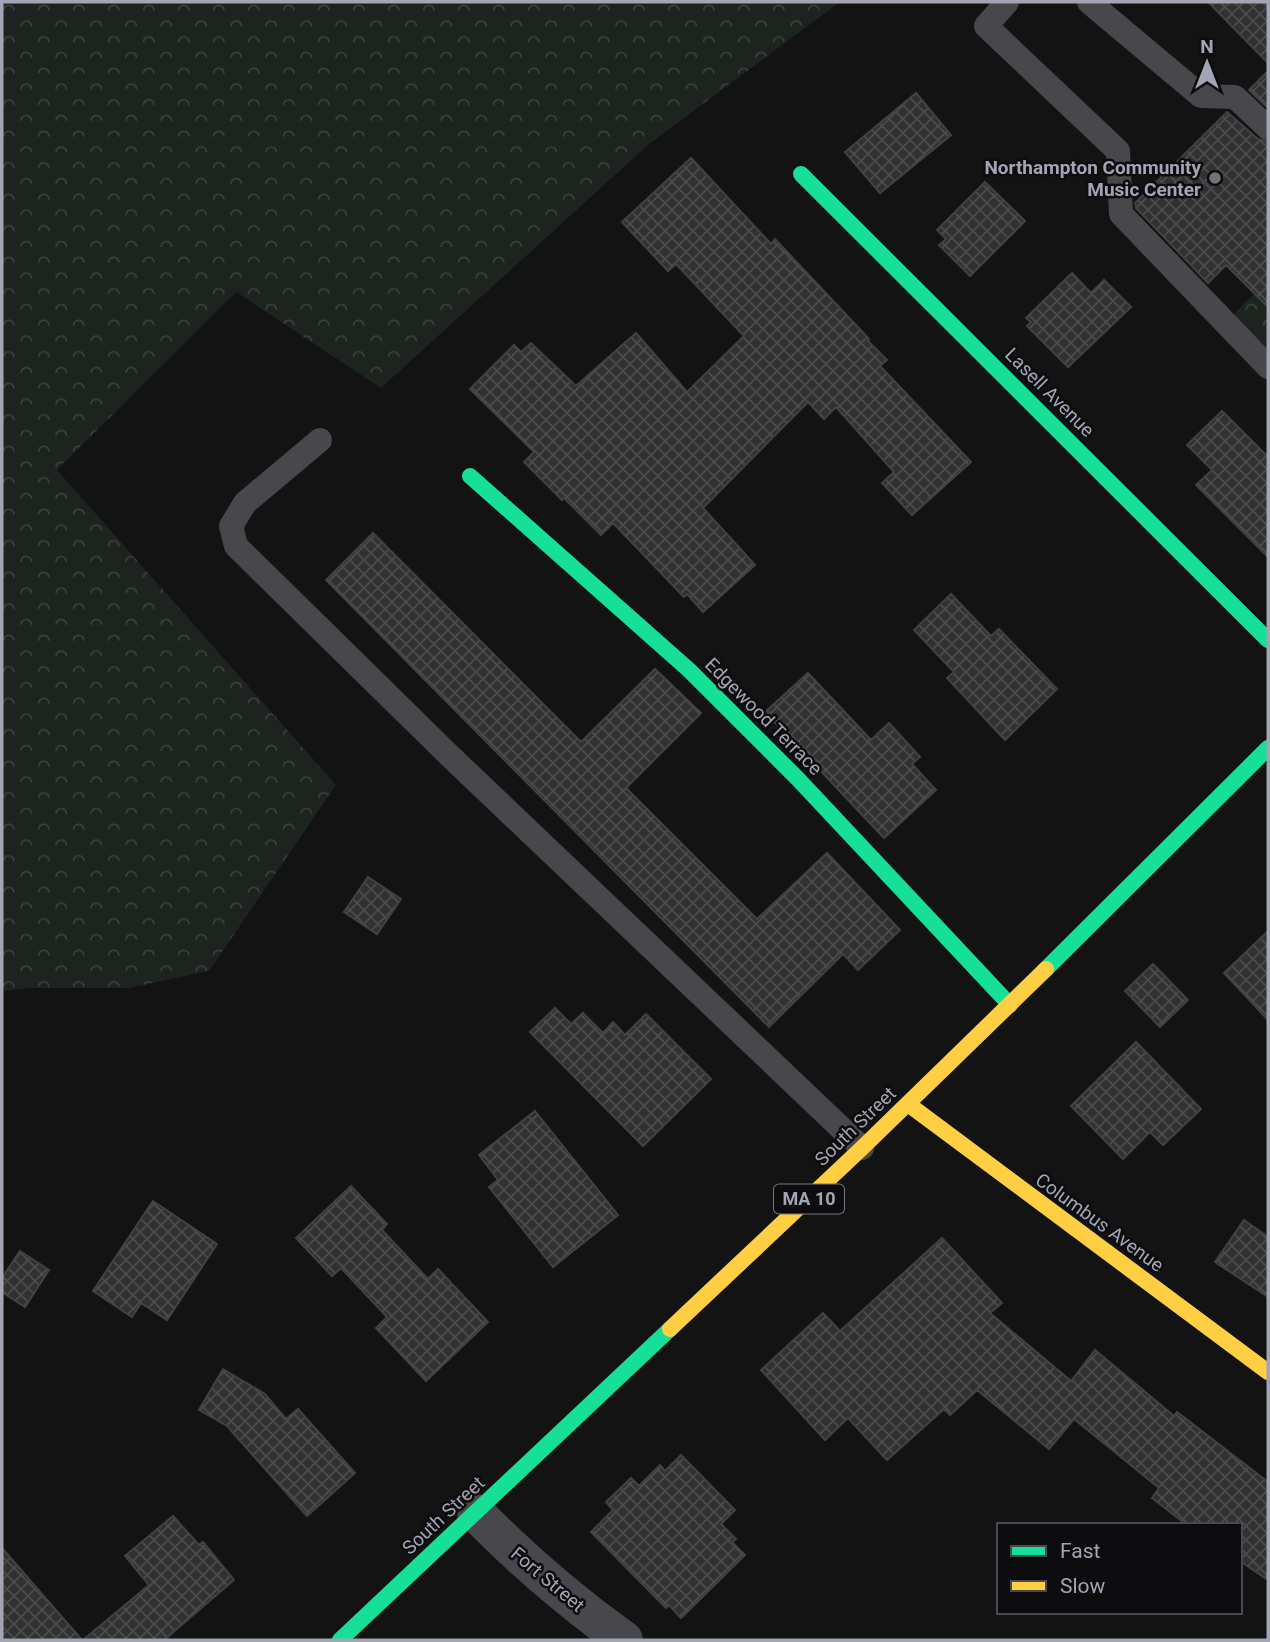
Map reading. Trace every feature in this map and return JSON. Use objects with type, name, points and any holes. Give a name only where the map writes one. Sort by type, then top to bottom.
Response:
[{"type":"street","name":"Lasell Avenue","points":[[801,174],[1268,640]]},
{"type":"street","name":"Edgewood Terrace","points":[[470,475],[690,670],[798,779],[1010,1005]]},
{"type":"street","name":"South Street","points":[[341,1640],[908,1104],[1268,748]]},
{"type":"street","name":"Columbus Avenue","points":[[908,1104],[1268,1372]]},
{"type":"street","name":"Fort Street","points":[[476,1513],[516,1555],[625,1640]]},
{"type":"lane","points":[[1007,2],[986,26],[1118,151],[1121,214],[1268,367]]},
{"type":"lane","points":[[1089,2],[1201,96],[1235,97],[1268,128]]},
{"type":"lane","points":[[320,440],[245,503],[231,526],[236,546],[461,767],[862,1148]]},
{"type":"green space","points":[[2,2],[840,2],[649,144],[381,388],[236,292],[57,470],[336,785],[209,971],[129,988],[30,988],[2,991]]},
{"type":"green space","points":[[1268,279],[1268,354],[1230,318]]},
{"type":"building","points":[[1208,2],[1268,2],[1268,63]]},
{"type":"building","points":[[1268,71],[1268,108],[1249,90]]},
{"type":"building","points":[[916,93],[951,135],[880,193],[845,152]]},
{"type":"building","name":"Northampton Community Music Center","points":[[1227,112],[1258,139],[1268,142],[1268,307],[1226,265],[1208,283],[1136,208],[1135,203]]},
{"type":"building","points":[[691,158],[771,244],[775,239],[869,339],[887,360],[880,366],[971,462],[912,515],[882,483],[894,472],[836,407],[824,419],[808,402],[703,508],[755,565],[703,612],[687,594],[684,597],[613,523],[601,535],[564,498],[562,500],[524,462],[534,452],[470,389],[514,345],[521,352],[531,343],[576,386],[636,333],[687,392],[744,336],[676,264],[668,271],[622,222]]},
{"type":"building","points":[[985,182],[1025,221],[970,276],[939,245],[946,239],[937,230]]},
{"type":"building","points":[[1072,273],[1091,293],[1104,280],[1131,307],[1068,367],[1027,326],[1031,322],[1026,318]]},
{"type":"building","points":[[1222,411],[1268,457],[1268,557],[1196,485],[1212,470],[1187,445]]},
{"type":"building","points":[[373,533],[581,742],[655,669],[701,713],[626,788],[757,919],[827,853],[900,930],[858,970],[843,954],[769,1027],[326,580]]},
{"type":"building","points":[[951,594],[991,636],[999,629],[1057,689],[1005,740],[947,678],[954,672],[914,630]]},
{"type":"building","points":[[808,673],[871,740],[889,723],[920,757],[912,764],[936,790],[884,838],[765,712]]},
{"type":"building","points":[[368,877],[401,899],[377,934],[344,912]]},
{"type":"building","points":[[1268,931],[1268,1020],[1224,973]]},
{"type":"building","points":[[1153,964],[1188,1000],[1160,1027],[1125,991]]},
{"type":"building","points":[[555,1008],[571,1024],[583,1013],[603,1033],[613,1022],[625,1035],[646,1014],[711,1079],[643,1146],[530,1032]]},
{"type":"building","points":[[1136,1042],[1201,1109],[1163,1145],[1150,1132],[1123,1159],[1071,1106]]},
{"type":"building","points":[[535,1111],[618,1215],[553,1267],[489,1187],[498,1180],[479,1155]]},
{"type":"building","points":[[351,1186],[387,1224],[382,1230],[428,1279],[438,1269],[488,1322],[426,1381],[376,1328],[387,1317],[341,1268],[332,1276],[296,1238]]},
{"type":"building","points":[[153,1201],[217,1244],[167,1320],[141,1303],[132,1317],[93,1291]]},
{"type":"building","points":[[1244,1220],[1268,1237],[1268,1297],[1215,1262]]},
{"type":"building","points":[[942,1238],[1002,1303],[990,1313],[1071,1381],[1095,1350],[1174,1416],[1177,1412],[1268,1482],[1268,1580],[1242,1562],[1242,1523],[1184,1523],[1152,1498],[1159,1488],[1074,1419],[1049,1449],[977,1390],[950,1415],[944,1409],[887,1460],[848,1418],[825,1440],[761,1370],[823,1313],[840,1331]]},
{"type":"building","points":[[20,1251],[49,1270],[25,1307],[2,1292],[2,1278]]},
{"type":"building","points":[[223,1369],[265,1394],[286,1419],[298,1409],[355,1473],[307,1516],[227,1426],[199,1410]]},
{"type":"building","points":[[681,1455],[735,1510],[721,1524],[736,1539],[732,1542],[745,1555],[681,1618],[669,1605],[666,1608],[591,1532],[613,1510],[606,1502],[631,1478],[639,1486],[660,1465],[665,1471]]},
{"type":"building","points":[[173,1516],[199,1545],[203,1542],[234,1580],[164,1640],[83,1640],[149,1585],[125,1556]]},
{"type":"building","points":[[2,1548],[82,1640],[2,1640]]},
{"type":"traffic: fast","points":[[801,174],[1268,640]]},
{"type":"traffic: fast","points":[[470,476],[689,670],[798,779],[1010,1005]]},
{"type":"traffic: fast","points":[[1046,969],[1268,748]]},
{"type":"traffic: fast","points":[[340,1640],[670,1329]]},
{"type":"traffic: slow","points":[[670,1329],[1046,969]]},
{"type":"traffic: slow","points":[[908,1104],[1268,1372]]},
{"type":"place","name":"Northampton Community Music Center","points":[[1215,178]]}]
